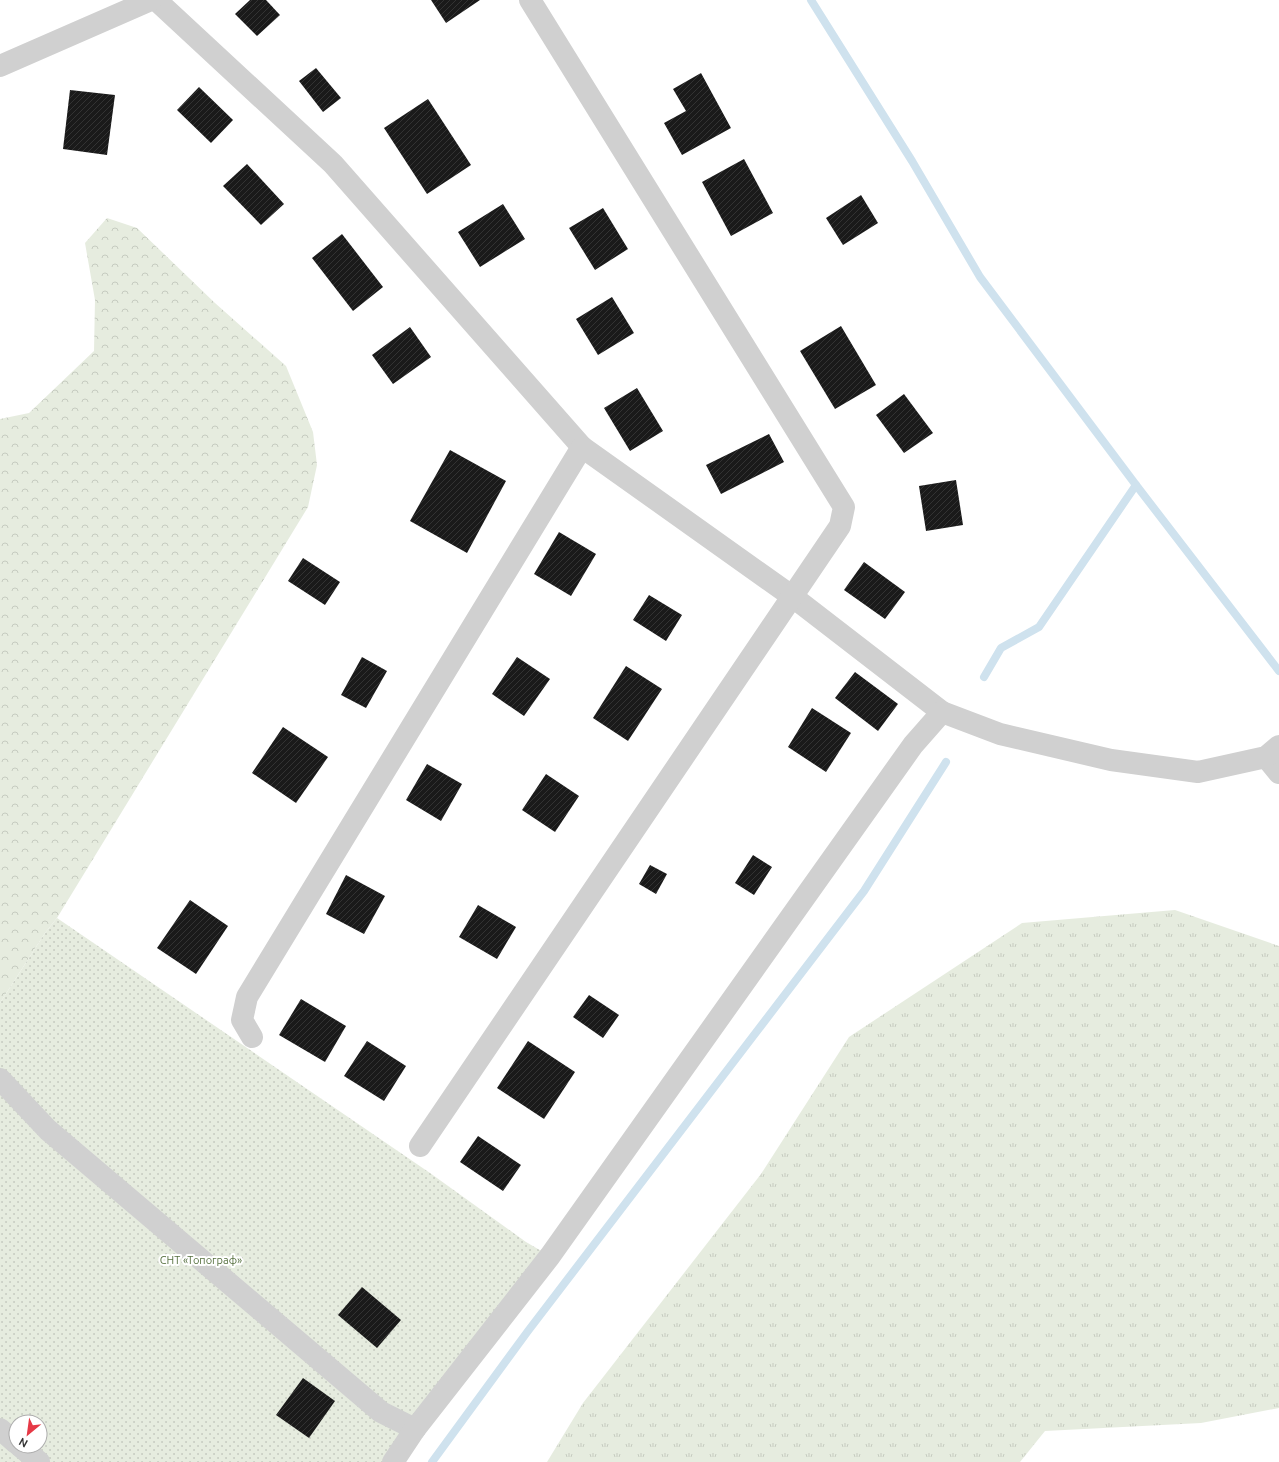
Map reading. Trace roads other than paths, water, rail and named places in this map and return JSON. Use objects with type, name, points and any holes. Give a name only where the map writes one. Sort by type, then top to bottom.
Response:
[{"type":"street","points":[[0,66],[151,0]]},
{"type":"street","points":[[156,0],[333,164],[582,447],[793,597],[942,712],[1000,734],[1119,761],[1198,772],[1275,759]]},
{"type":"street","points":[[420,1146],[793,597],[840,526],[844,507],[530,0]]},
{"type":"street","points":[[252,1037],[242,1020],[247,996],[582,447]]},
{"type":"street","points":[[393,1462],[415,1429],[550,1256],[913,745],[942,712]]},
{"type":"street","points":[[0,1079],[48,1130],[381,1412],[415,1429]]},
{"type":"street","points":[[0,1429],[8,1436]]},
{"type":"street","points":[[30,1454],[39,1462]]},
{"type":"waterway","points":[[811,0],[912,161],[980,277],[1136,485],[1039,627],[1001,648],[984,677]]},
{"type":"waterway","points":[[1136,485],[1279,671]]},
{"type":"waterway","points":[[432,1462],[528,1331],[864,891],[946,762]]},
{"type":"park label","name":"СНТ «Топограф»","points":[[201,1260]]}]
